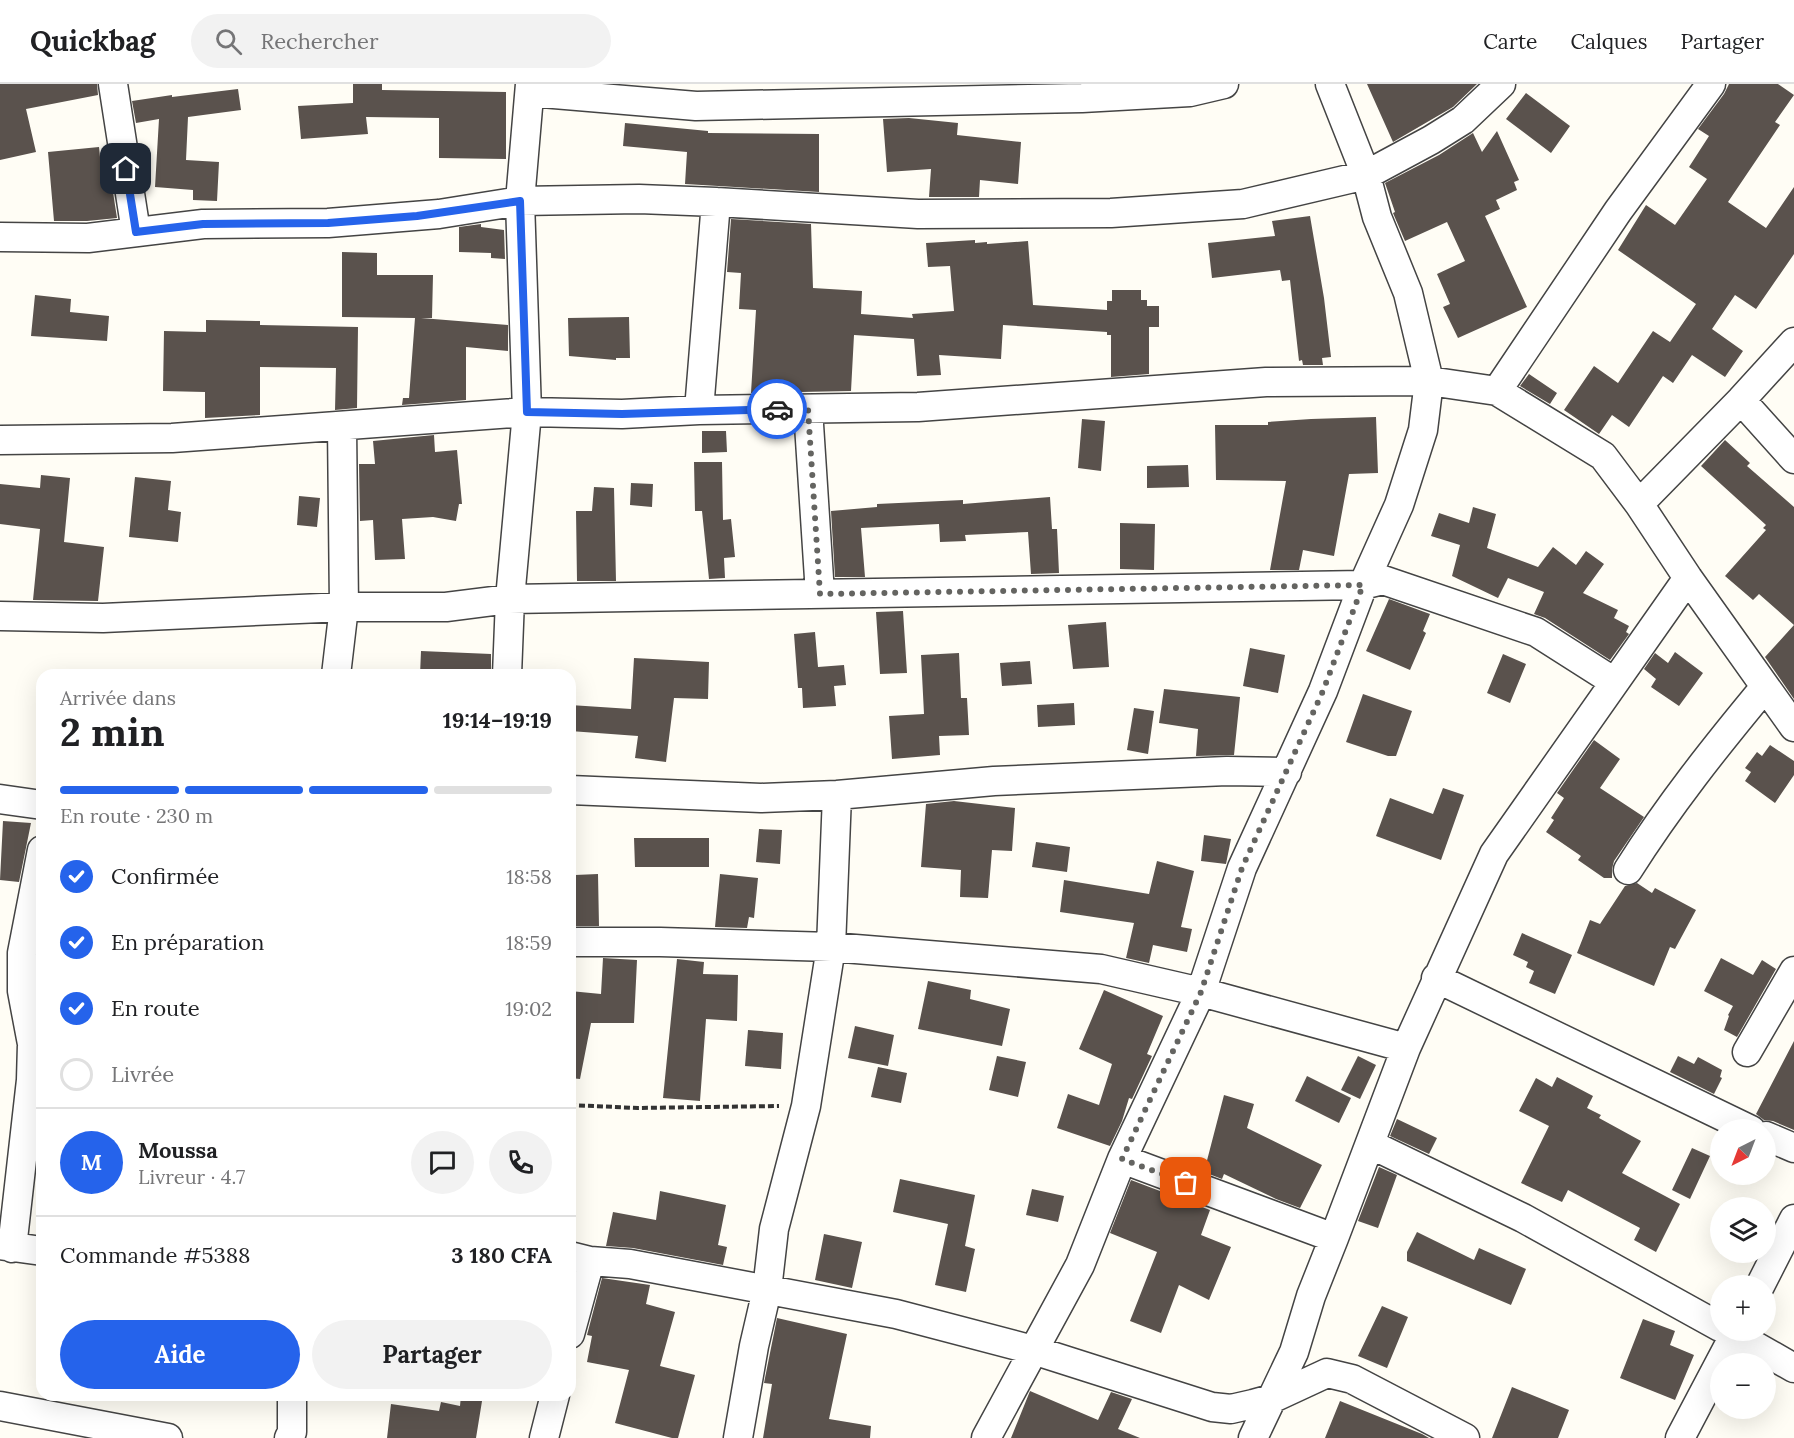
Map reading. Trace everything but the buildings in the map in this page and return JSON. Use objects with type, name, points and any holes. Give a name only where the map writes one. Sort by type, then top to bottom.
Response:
[{"type":"street","points":[[114,84],[136,232]]},
{"type":"street","points":[[507,669],[510,599],[527,412],[520,201],[530,88],[696,106],[1082,98],[1190,92],[1224,84]]},
{"type":"street","points":[[986,1438],[1080,1265],[1122,1159],[1201,992],[1242,868],[1323,691],[1363,585],[1399,505],[1423,430],[1429,381],[1408,293],[1377,217],[1366,175],[1330,84]]},
{"type":"street","points":[[0,237],[88,237],[203,224],[328,223],[417,216],[520,201],[639,199],[918,214],[1111,213],[1244,204],[1366,175],[1464,120],[1501,84]]},
{"type":"street","points":[[1497,391],[1618,210],[1711,84]]},
{"type":"street","points":[[699,410],[716,202]]},
{"type":"street","points":[[1639,504],[1741,400],[1794,342]]},
{"type":"street","points":[[0,440],[172,438],[527,412],[622,414],[699,410],[918,407],[1266,382],[1429,381],[1497,391],[1603,456],[1794,727]]},
{"type":"street","points":[[1741,400],[1794,459]]},
{"type":"street","points":[[808,409],[820,594]]},
{"type":"street","points":[[337,669],[344,607],[342,426]]},
{"type":"street","points":[[1253,1438],[1294,1352],[1311,1296],[1406,1048],[1494,854],[1613,681],[1688,578]]},
{"type":"street","points":[[0,616],[103,618],[344,607],[446,607],[510,599],[1363,585],[1383,580],[1536,632],[1613,681]]},
{"type":"street","points":[[1628,870],[1657,825],[1712,750],[1765,687]]},
{"type":"street","points":[[576,790],[761,798],[837,795],[994,781],[1227,771],[1287,772]]},
{"type":"street","points":[[738,1438],[754,1346],[767,1290],[774,1229],[806,1106],[831,947],[837,795]]},
{"type":"street","points":[[0,799],[36,804]]},
{"type":"street","points":[[36,881],[22,953],[22,991],[36,1080],[6,1246],[36,1250]]},
{"type":"street","points":[[576,942],[831,947],[1101,969],[1201,992],[1406,1048]]},
{"type":"street","points":[[1748,1052],[1794,971]]},
{"type":"street","points":[[1436,978],[1728,1119]]},
{"type":"street","points":[[1776,1141],[1794,1149]]},
{"type":"street","points":[[1370,1144],[1523,1218],[1710,1320]]},
{"type":"street","points":[[1122,1159],[1334,1238]]},
{"type":"street","points":[[1766,1275],[1794,1219]]},
{"type":"street","points":[[576,1289],[580,1259],[630,1264],[896,1314],[1033,1350],[1212,1407],[1231,1409],[1271,1399],[1327,1373],[1352,1379],[1465,1438]]},
{"type":"street","points":[[1680,1438],[1725,1341]]},
{"type":"street","points":[[1747,1341],[1794,1368]]},
{"type":"street","points":[[290,1438],[292,1401]]},
{"type":"street","points":[[544,1438],[553,1401]]},
{"type":"street","points":[[0,1406],[168,1438]]},
{"type":"path","points":[[576,1105],[806,1106]]},
{"type":"way so far","points":[[777,409],[808,409],[820,594],[1363,585],[1323,691],[1242,868],[1201,992],[1122,1159],[1186,1183]]},
{"type":"route","points":[[126,169],[136,232],[203,224],[328,223],[417,216],[520,201],[527,412],[622,414],[777,409]]}]
